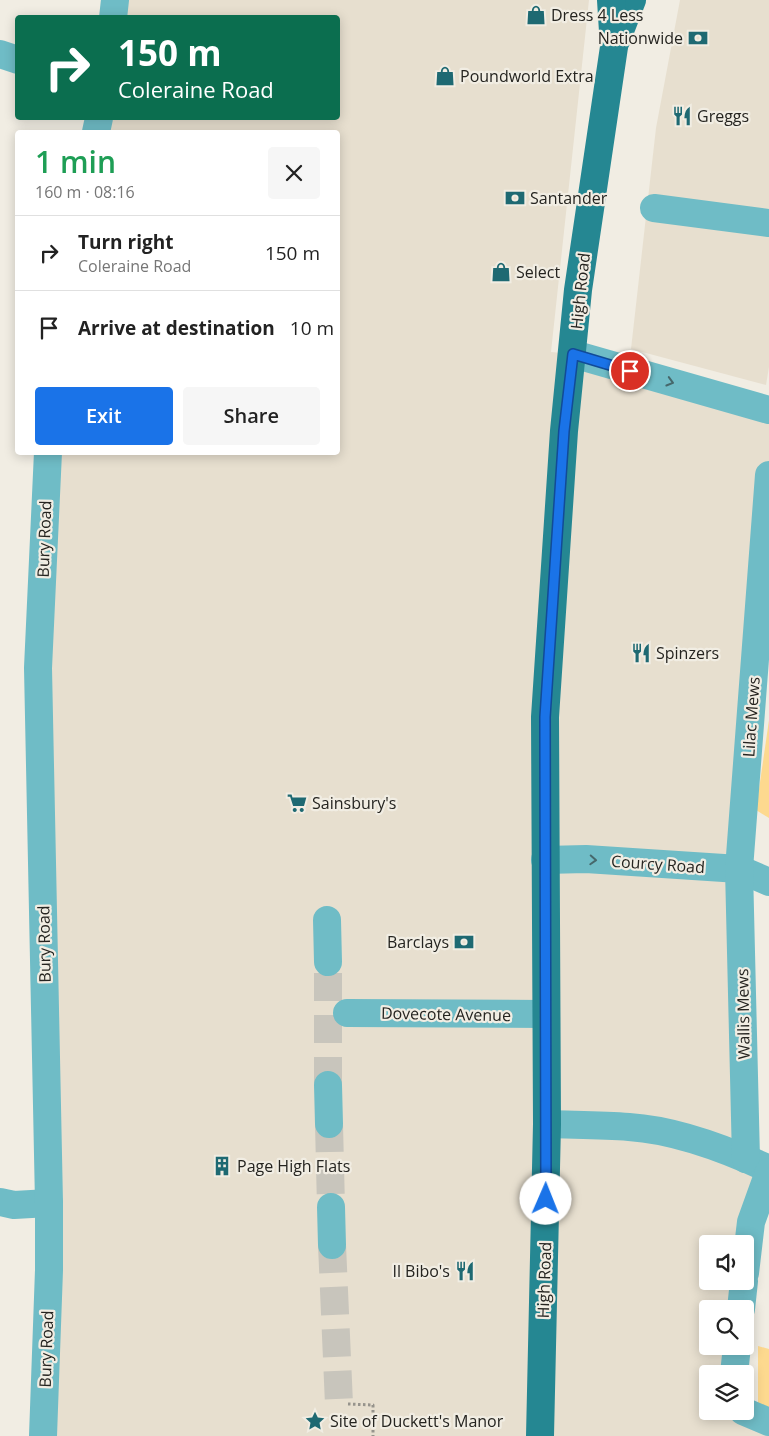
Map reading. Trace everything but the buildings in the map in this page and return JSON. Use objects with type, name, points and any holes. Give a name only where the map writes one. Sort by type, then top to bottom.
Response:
[{"type":"main road","name":"High Road","points":[[540,1436],[547,1124],[545,717],[563,441],[578,290],[614,47],[611,0]]},
{"type":"main road","name":"High Road","points":[[614,47],[632,0]]},
{"type":"street","points":[[113,15],[115,0]]},
{"type":"street","points":[[0,54],[15,59]]},
{"type":"street","points":[[654,208],[769,223]]},
{"type":"street","points":[[573,354],[769,410]]},
{"type":"street","name":"Bury Road","points":[[43,1436],[49,1270],[49,1203],[38,668],[48,455]]},
{"type":"street","name":"Lilac Mews","points":[[739,869],[769,476]]},
{"type":"street","name":"Courcy Road","points":[[545,860],[586,860],[739,869],[769,882]]},
{"type":"street","name":"Wallis Mews","points":[[739,869],[761,1166]]},
{"type":"street","points":[[328,920],[328,962]]},
{"type":"street","name":"Dovecote Avenue","points":[[347,1013],[545,1014]]},
{"type":"street","points":[[328,1085],[329,1124]]},
{"type":"street","points":[[547,1124],[630,1127],[686,1138],[761,1166],[749,1235]]},
{"type":"street","points":[[0,1202],[14,1205],[49,1203]]},
{"type":"street","points":[[332,1207],[332,1245]]},
{"type":"street","points":[[754,1416],[769,1422]]},
{"type":"path","points":[[348,1404],[373,1405],[373,1436]]},
{"type":"shaded area","points":[[115,0],[589,0],[551,352],[573,354],[769,410],[769,475],[739,869],[746,1158],[769,1169],[748,1235],[699,1235],[699,1290],[743,1290],[742,1300],[699,1300],[699,1355],[736,1355],[735,1365],[699,1365],[699,1420],[754,1420],[754,1416],[769,1422],[769,1436],[43,1436],[48,455],[340,455],[340,130],[96,130],[99,120],[340,120],[340,15],[113,15]]},
{"type":"shaded area","points":[[680,0],[769,0],[769,367],[766,385],[631,349],[656,128]]},
{"type":"shaded area","points":[[769,720],[769,818],[756,810]]},
{"type":"shaded area","points":[[758,1346],[769,1349],[769,1409],[758,1403]]},
{"type":"tunnel","points":[[328,962],[328,1085]]},
{"type":"tunnel","points":[[329,1124],[331,1207]]},
{"type":"tunnel","points":[[332,1245],[339,1404]]},
{"type":"place","name":"Dress 4 Less","points":[[536,15]]},
{"type":"place","name":"Nationwide","points":[[698,38]]},
{"type":"place","name":"Poundworld Extra","points":[[445,76]]},
{"type":"place","name":"Greggs","points":[[682,116]]},
{"type":"place","name":"Santander","points":[[515,198]]},
{"type":"place","name":"Select","points":[[501,272]]},
{"type":"place","name":"Spinzers","points":[[641,653]]},
{"type":"place","name":"Sainsbury's","points":[[297,803]]},
{"type":"place","name":"Barclays","points":[[464,942]]},
{"type":"place","name":"Page High Flats","points":[[222,1166]]},
{"type":"place","name":"Il Bibo's","points":[[465,1271]]},
{"type":"place","name":"Site of Duckett's Manor","points":[[315,1421]]},
{"type":"route","points":[[546,1199],[545,717],[564,431],[573,354],[630,371]]}]
